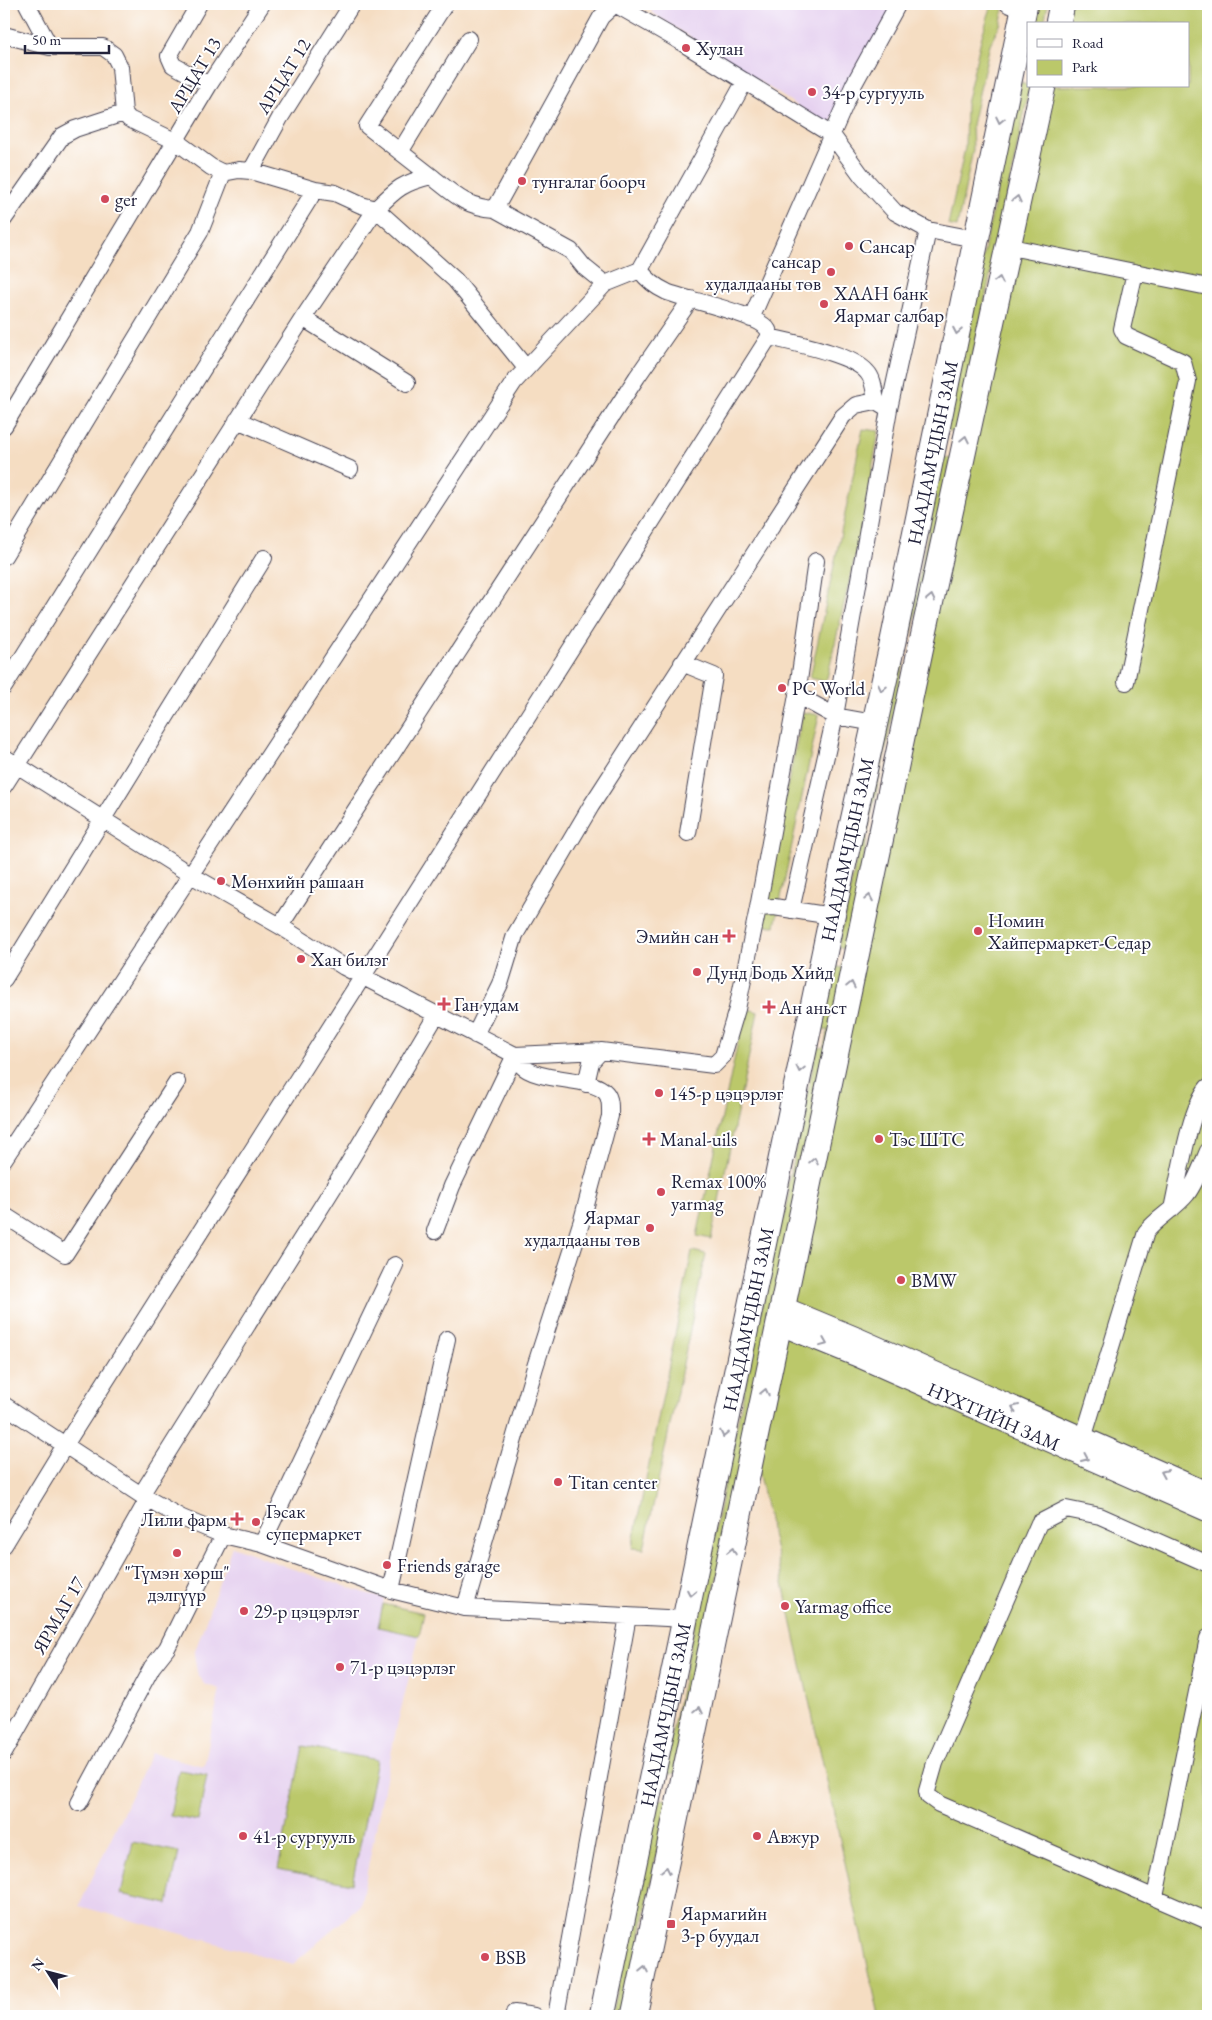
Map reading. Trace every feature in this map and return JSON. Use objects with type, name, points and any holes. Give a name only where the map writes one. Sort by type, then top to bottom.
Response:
[{"type":"highway","name":"НААДАМЧДЫН ЗАМ","points":[[602,2016],[825,948],[893,640],[975,239],[1019,76],[1014,4]]},
{"type":"highway","points":[[1058,22],[1062,4]]},
{"type":"highway","name":"НААДАМЧДЫН ЗАМ","points":[[634,2016],[921,646],[1006,246],[1043,88]]},
{"type":"highway","points":[[893,640],[921,646]]},
{"type":"highway","points":[[825,948],[838,959],[849,958],[858,954]]},
{"type":"highway","points":[[806,1043],[821,1038],[828,1040],[838,1047]]},
{"type":"highway","points":[[773,1203],[803,1208]]},
{"type":"highway","points":[[650,1783],[682,1789]]},
{"type":"main road","name":"НҮХТИЙН ЗАМ","points":[[781,1316],[859,1339],[1208,1493]]},
{"type":"main road","name":"НҮХТИЙН ЗАМ","points":[[781,1316],[856,1355],[1208,1511]]},
{"type":"street","points":[[26,4],[50,48]]},
{"type":"street","points":[[199,4],[169,56],[173,65],[209,86]]},
{"type":"street","name":"АРЦАТ 13","points":[[4,426],[94,274],[177,142],[209,86],[262,4]]},
{"type":"street","name":"АРЦАТ 12","points":[[252,171],[280,118],[352,4]]},
{"type":"street","points":[[445,4],[367,126],[466,204],[478,208],[495,209],[571,251],[584,267],[605,284]]},
{"type":"street","points":[[495,209],[600,17],[615,4],[676,39],[832,135],[862,176],[895,212],[928,230],[975,239]]},
{"type":"street","points":[[751,319],[854,84],[898,4]]},
{"type":"street","points":[[4,35],[50,48],[103,47],[114,55],[120,67],[124,114],[177,142],[211,168],[223,173],[239,170],[252,171],[314,190],[336,193],[361,205],[376,209],[455,280],[526,368]]},
{"type":"street","points":[[400,152],[469,39]]},
{"type":"street","points":[[4,1159],[514,382],[605,284],[640,270],[745,81]]},
{"type":"street","points":[[4,218],[62,136],[75,129],[124,114]]},
{"type":"street","points":[[4,556],[200,232],[223,173]]},
{"type":"street","points":[[4,786],[10,761],[376,209],[396,188],[431,176]]},
{"type":"street","points":[[4,687],[314,190]]},
{"type":"street","points":[[791,910],[835,716],[882,405],[928,230]]},
{"type":"street","points":[[1006,246],[1208,287]]},
{"type":"street","points":[[4,1545],[65,1445],[769,337],[768,330],[764,326],[751,319],[735,312],[667,292],[654,285],[640,270]]},
{"type":"street","points":[[1126,682],[1188,382],[1184,362],[1126,336],[1122,329],[1135,272]]},
{"type":"street","points":[[280,926],[637,377],[690,299]]},
{"type":"street","points":[[303,318],[407,383]]},
{"type":"street","points":[[769,337],[849,360],[867,371],[882,405]]},
{"type":"street","points":[[475,1035],[500,984],[515,935],[592,806],[682,663],[843,416],[856,405],[882,405]]},
{"type":"street","points":[[237,420],[350,469]]},
{"type":"street","points":[[4,979],[264,558]]},
{"type":"street","points":[[10,761],[191,875],[280,926],[362,978],[437,1014],[515,1055],[601,1051],[710,1065],[718,1063],[723,1056],[737,1009],[758,908],[797,695],[816,561]]},
{"type":"street","points":[[682,663],[714,676],[688,834]]},
{"type":"street","points":[[797,695],[835,716],[874,723]]},
{"type":"street","points":[[758,908],[774,907],[832,916]]},
{"type":"street","name":"ЯРМАГ 17","points":[[4,1753],[144,1497],[346,1169],[437,1014]]},
{"type":"street","points":[[586,1084],[591,1062],[601,1051]]},
{"type":"street","points":[[465,1608],[535,1367],[582,1220],[610,1116],[610,1103],[606,1093],[597,1086],[537,1074],[521,1066],[515,1055]]},
{"type":"street","points":[[435,1231],[452,1186],[515,1055]]},
{"type":"street","points":[[4,1215],[65,1254],[177,1082]]},
{"type":"street","points":[[1172,1209],[1199,1102],[1208,1087]]},
{"type":"street","points":[[1083,1438],[1144,1239],[1155,1221],[1172,1209],[1188,1193],[1208,1152]]},
{"type":"street","points":[[262,1544],[395,1265]]},
{"type":"street","points":[[391,1590],[447,1340]]},
{"type":"street","points":[[4,1406],[144,1497],[182,1518],[223,1535],[262,1544],[391,1590],[465,1608],[686,1619]]},
{"type":"street","points":[[1208,1564],[1100,1516],[1066,1509],[1039,1523],[1022,1558],[934,1764],[927,1791],[928,1796],[939,1804],[1208,1921]]},
{"type":"street","points":[[78,1804],[152,1667],[167,1648],[223,1535]]},
{"type":"street","points":[[556,2016],[628,1616]]},
{"type":"street","points":[[1155,1897],[1208,1638]]},
{"type":"street","points":[[514,2013],[534,2016]]},
{"type":"shaded area","name":"34-р сургууль","points":[[656,4],[894,4],[829,126],[651,12]]},
{"type":"shaded area","name":"41-р сургууль","points":[[232,1546],[287,1567],[384,1599],[378,1627],[419,1636],[396,1730],[360,1906],[293,1964],[79,1906],[151,1753],[204,1766],[220,1689],[204,1684],[197,1672],[194,1654]]},
{"type":"green space","points":[[992,4],[1005,4],[1000,25],[990,44],[972,125],[973,150],[957,227],[948,225],[965,148],[966,104],[981,39]]},
{"type":"green space","points":[[1034,4],[1048,4],[1044,22],[1030,22]]},
{"type":"green space","points":[[1065,4],[1208,4],[1208,2016],[879,2016],[749,1430],[675,1773],[669,1774],[664,1770],[780,1221],[784,1219],[790,1193],[787,1188],[817,1048],[824,1047],[828,1030],[819,1031],[832,965],[842,968],[846,950],[838,947],[899,657],[904,663],[867,835],[861,885],[1046,88],[1190,88],[1190,22],[1061,22]]},
{"type":"green space","points":[[1021,82],[1029,88],[1028,95],[957,433],[945,430]]},
{"type":"green space","points":[[863,429],[879,431],[861,530],[827,678],[824,681],[810,678]]},
{"type":"green space","points":[[940,456],[951,459],[911,635],[909,630],[932,512]]},
{"type":"green space","points":[[803,712],[819,715],[775,926],[758,925]]},
{"type":"green space","points":[[745,1008],[758,1012],[711,1239],[697,1236]]},
{"type":"green space","points":[[692,1251],[706,1254],[644,1549],[632,1548]]},
{"type":"green space","points":[[383,1604],[424,1613],[419,1636],[378,1627]]},
{"type":"green space","points":[[303,1746],[377,1760],[352,1884],[278,1869]]},
{"type":"green space","points":[[179,1770],[207,1775],[198,1821],[170,1816]]},
{"type":"green space","points":[[665,1799],[667,1801],[625,2016],[611,2016],[659,1800]]},
{"type":"green space","points":[[133,1842],[179,1852],[168,1904],[121,1894]]},
{"type":"place","name":"Хулан","points":[[686,48]]},
{"type":"place","name":"34-р сургууль","points":[[812,92]]},
{"type":"place","name":"тунгалаг боорч","points":[[522,181]]},
{"type":"place","name":"ger","points":[[105,199]]},
{"type":"place","name":"Сансар","points":[[849,246]]},
{"type":"place","name":"сансар худалдааны төв","points":[[831,272]]},
{"type":"place","name":"ХААН банк Яармаг салбар","points":[[824,304]]},
{"type":"place","name":"PC World","points":[[782,688]]},
{"type":"place","name":"Мөнхийн рашаан","points":[[221,881]]},
{"type":"place","name":"Номин Хайпермаркет-Седар","points":[[978,931]]},
{"type":"place","name":"Эмийн сан","points":[[729,936]]},
{"type":"place","name":"Хан билэг","points":[[301,959]]},
{"type":"place","name":"Дунд Бодь Хийд","points":[[697,972]]},
{"type":"place","name":"Ган удам","points":[[444,1004]]},
{"type":"place","name":"Ан аньст","points":[[769,1007]]},
{"type":"place","name":"145-р цэцэрлэг","points":[[659,1093]]},
{"type":"place","name":"Manal-uils","points":[[649,1139]]},
{"type":"place","name":"Тэс ШТС","points":[[879,1139]]},
{"type":"place","name":"Remax 100% yarmag","points":[[661,1192]]},
{"type":"place","name":"Яармаг худалдааны төв","points":[[650,1228]]},
{"type":"place","name":"BMW","points":[[901,1280]]},
{"type":"place","name":"Titan center","points":[[558,1482]]},
{"type":"place","name":"Лили фарм","points":[[237,1519]]},
{"type":"place","name":"Гэсак супермаркет","points":[[256,1522]]},
{"type":"place","name":"\"Түмэн хөрш\" дэлгүүр","points":[[177,1553]]},
{"type":"place","name":"Friends garage","points":[[387,1565]]},
{"type":"place","name":"Yarmag office","points":[[785,1606]]},
{"type":"place","name":"29-р цэцэрлэг","points":[[244,1611]]},
{"type":"place","name":"71-р цэцэрлэг","points":[[340,1667]]},
{"type":"place","name":"41-р сургууль","points":[[243,1836]]},
{"type":"place","name":"Авжур","points":[[757,1836]]},
{"type":"place","name":"Яармагийн 3-р буудал","points":[[671,1924]]},
{"type":"place","name":"BSB","points":[[485,1957]]}]
